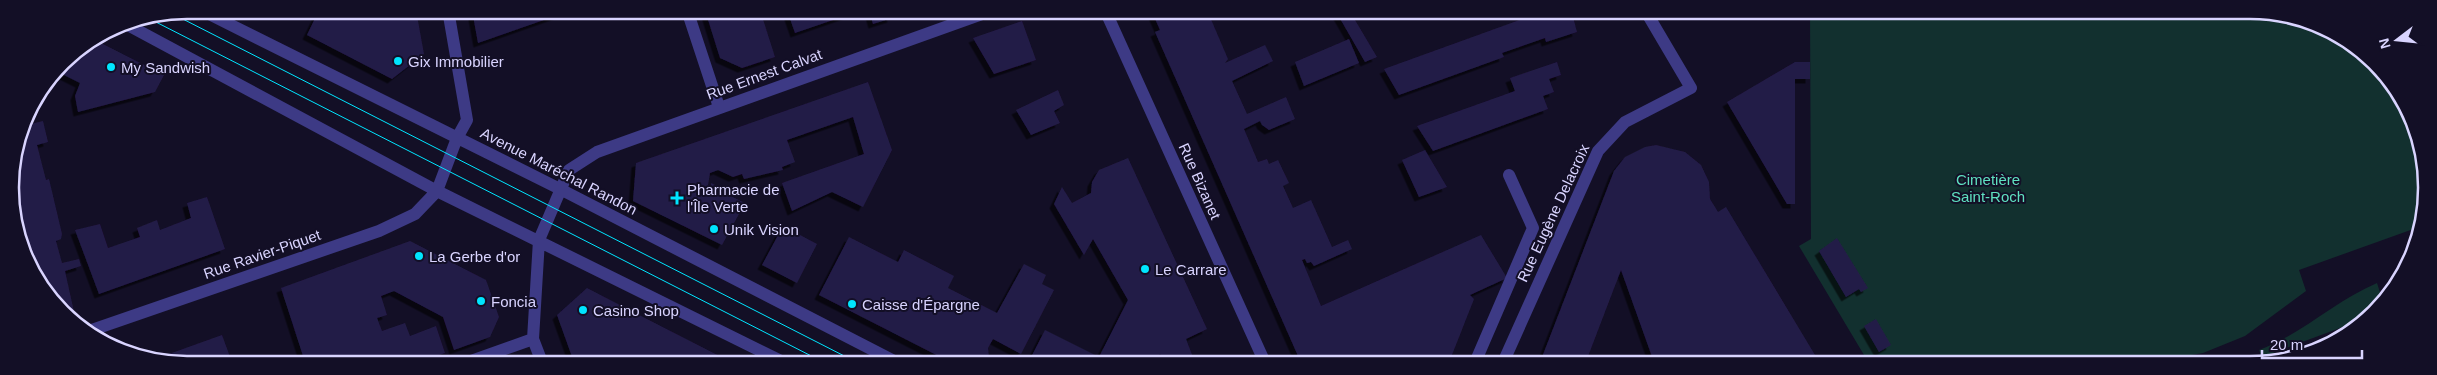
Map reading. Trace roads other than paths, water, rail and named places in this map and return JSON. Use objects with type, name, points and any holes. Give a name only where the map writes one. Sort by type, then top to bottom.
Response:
[{"type":"street","name":"Avenue Maréchal Randon","points":[[219,19],[560,189],[885,356]]},
{"type":"street","points":[[437,191],[467,120],[450,19]]},
{"type":"street","points":[[690,19],[719,107]]},
{"type":"street","name":"Rue Ernest Calvat","points":[[538,240],[569,170],[597,152],[968,19]]},
{"type":"street","name":"Rue Bizanet","points":[[1109,19],[1262,356]]},
{"type":"street","name":"Rue Eugène Delacroix","points":[[1506,356],[1598,151],[1626,122],[1691,88],[1650,19]]},
{"type":"street","points":[[134,28],[437,191],[771,356]]},
{"type":"street","points":[[1478,356],[1533,228],[1509,175]]},
{"type":"street","name":"Rue Ravier-Piquet","points":[[95,329],[379,231],[415,214],[437,191]]},
{"type":"street","points":[[538,240],[533,339],[540,356]]},
{"type":"street","points":[[485,356],[533,339]]},
{"type":"tram line","points":[[183,19],[844,356]]},
{"type":"tram line","points":[[156,22],[811,356]]},
{"type":"place","name":"Gix Immobilier","points":[[398,61]]},
{"type":"place","name":"My Sandwish","points":[[111,67]]},
{"type":"place","name":"Pharmacie de l'Île Verte","points":[[677,198]]},
{"type":"place","name":"Unik Vision","points":[[714,229]]},
{"type":"place","name":"La Gerbe d'or","points":[[419,256]]},
{"type":"place","name":"Le Carrare","points":[[1145,269]]},
{"type":"place","name":"Foncia","points":[[481,301]]},
{"type":"place","name":"Caisse d'Épargne","points":[[852,304]]},
{"type":"place","name":"Casino Shop","points":[[583,310]]},
{"type":"park label","name":"Cimetière Saint-Roch","points":[[1988,188]]}]
